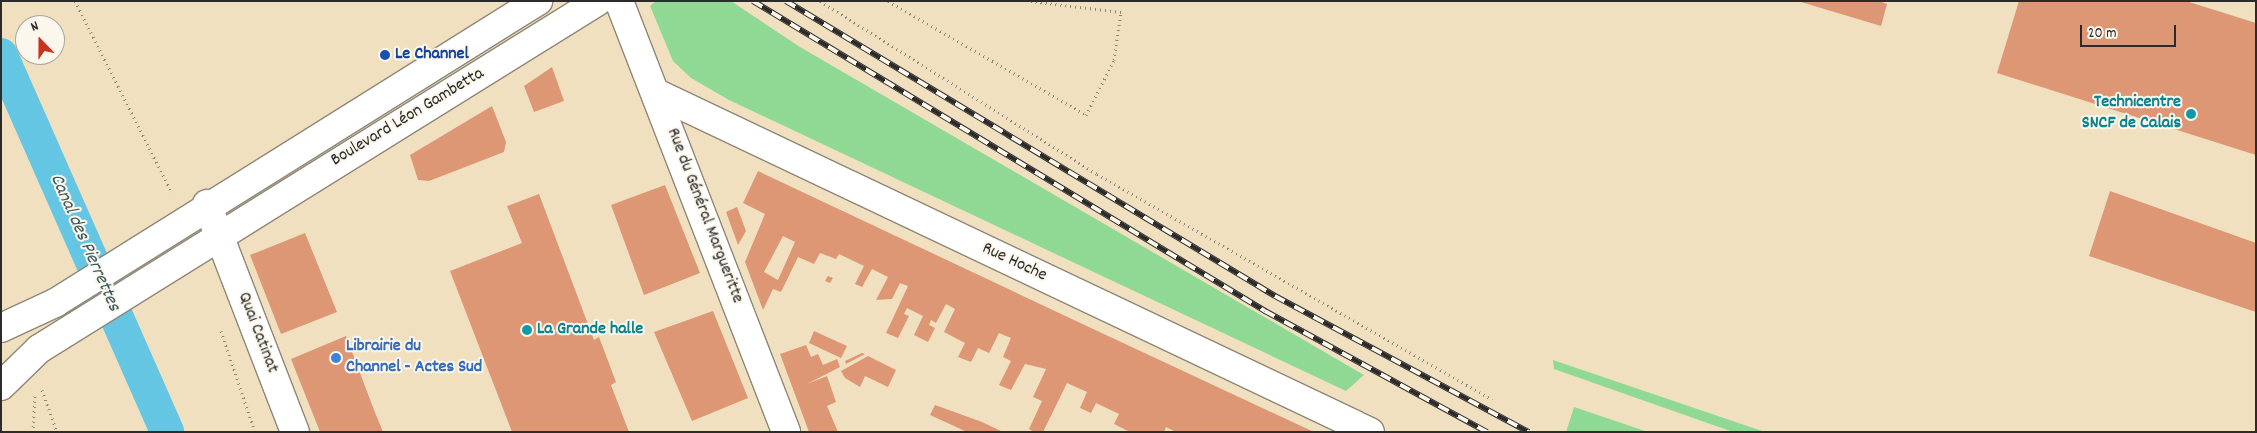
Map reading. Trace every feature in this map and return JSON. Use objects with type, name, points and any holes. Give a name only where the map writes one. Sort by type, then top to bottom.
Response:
[{"type":"street","name":"Boulevard Léon Gambetta","points":[[1,328],[55,303],[162,232],[538,1]]},
{"type":"street","name":"Boulevard Léon Gambetta","points":[[1,386],[20,364],[180,259],[598,1]]},
{"type":"street","name":"Rue du Général Margueritte","points":[[619,1],[658,94],[786,432]]},
{"type":"street","name":"Rue Hoche","points":[[658,94],[1370,432]]},
{"type":"street","points":[[207,204],[218,235]]},
{"type":"street","name":"Quai Catinat","points":[[218,235],[295,432]]},
{"type":"path","points":[[75,1],[169,194],[189,191],[207,204]]},
{"type":"path","points":[[820,1],[1089,169],[1492,399]]},
{"type":"path","points":[[888,1],[1086,114],[1114,60],[1122,12],[1030,1]]},
{"type":"path","points":[[40,385],[57,432]]},
{"type":"green space","points":[[656,1],[731,1],[800,47],[1364,375],[1346,391],[729,100],[691,78],[673,61],[650,6]]},
{"type":"green space","points":[[1553,360],[1765,432],[1733,432],[1554,369]]},
{"type":"green space","points":[[1574,407],[1648,432],[1566,432]]},
{"type":"building","points":[[1879,1],[1887,4],[1881,26],[1801,2]]},
{"type":"building","name":"Technicentre SNCF de Calais","points":[[2019,1],[2186,1],[2256,23],[2256,155],[1997,73]]},
{"type":"building","points":[[552,67],[564,101],[534,112],[524,86]]},
{"type":"building","points":[[492,106],[506,142],[504,152],[429,181],[418,180],[410,155]]},
{"type":"building","points":[[758,171],[1314,432],[1176,432],[1166,427],[1164,432],[1130,432],[1114,424],[1119,414],[1096,403],[1091,413],[1080,408],[1087,392],[1067,383],[1043,432],[1034,432],[1029,429],[1042,401],[1033,397],[1046,369],[1025,364],[1011,390],[999,385],[1011,361],[1003,357],[1011,338],[999,333],[989,353],[978,348],[971,362],[958,357],[965,343],[944,332],[955,309],[946,304],[936,323],[931,320],[929,325],[935,328],[928,342],[914,335],[923,316],[907,308],[904,314],[909,316],[898,338],[886,333],[908,286],[900,283],[892,299],[876,300],[888,277],[872,269],[862,287],[855,284],[864,266],[839,254],[836,259],[820,253],[814,264],[798,257],[781,292],[773,289],[763,310],[745,262],[765,214],[743,203]],"holes":[[[783,236],[795,242],[778,280],[764,272]]]},
{"type":"building","points":[[665,185],[700,273],[644,295],[611,205]]},
{"type":"building","points":[[2110,191],[2256,243],[2256,312],[2089,256]]},
{"type":"building","name":"La Grande halle","points":[[539,194],[594,340],[599,337],[616,382],[611,385],[629,432],[512,432],[450,271],[522,243],[507,206]]},
{"type":"building","points":[[737,207],[746,231],[738,245],[726,212]]},
{"type":"building","points":[[305,233],[337,312],[281,334],[250,255]]},
{"type":"building","points":[[828,276],[833,278],[830,283],[825,281]]},
{"type":"building","points":[[713,311],[748,398],[692,421],[654,332]]},
{"type":"building","points":[[814,331],[847,346],[841,358],[809,343]]},
{"type":"building","points":[[346,336],[383,432],[320,432],[291,359]]},
{"type":"building","points":[[806,345],[811,357],[818,354],[823,365],[837,359],[840,367],[807,384],[827,376],[836,402],[827,406],[838,432],[809,432],[780,354]]},
{"type":"building","points":[[862,353],[865,354],[846,364],[845,361]]},
{"type":"building","points":[[868,356],[896,370],[888,387],[865,376],[860,387],[845,378],[841,371]]},
{"type":"building","points":[[935,405],[982,422],[1003,432],[967,432],[930,415]]},
{"type":"waterway","name":"Canal des Pierrettes","points":[[1,55],[167,432]]},
{"type":"railway","points":[[753,1],[1265,311],[1487,432]]},
{"type":"railway","points":[[786,1],[1275,296],[1529,432]]},
{"type":"place","name":"Le Channel","points":[[385,55]]},
{"type":"place","name":"Technicentre SNCF de Calais","points":[[2191,114]]},
{"type":"place","name":"La Grande halle","points":[[527,330]]},
{"type":"place","name":"Librairie du Channel - Actes Sud","points":[[336,358]]}]
